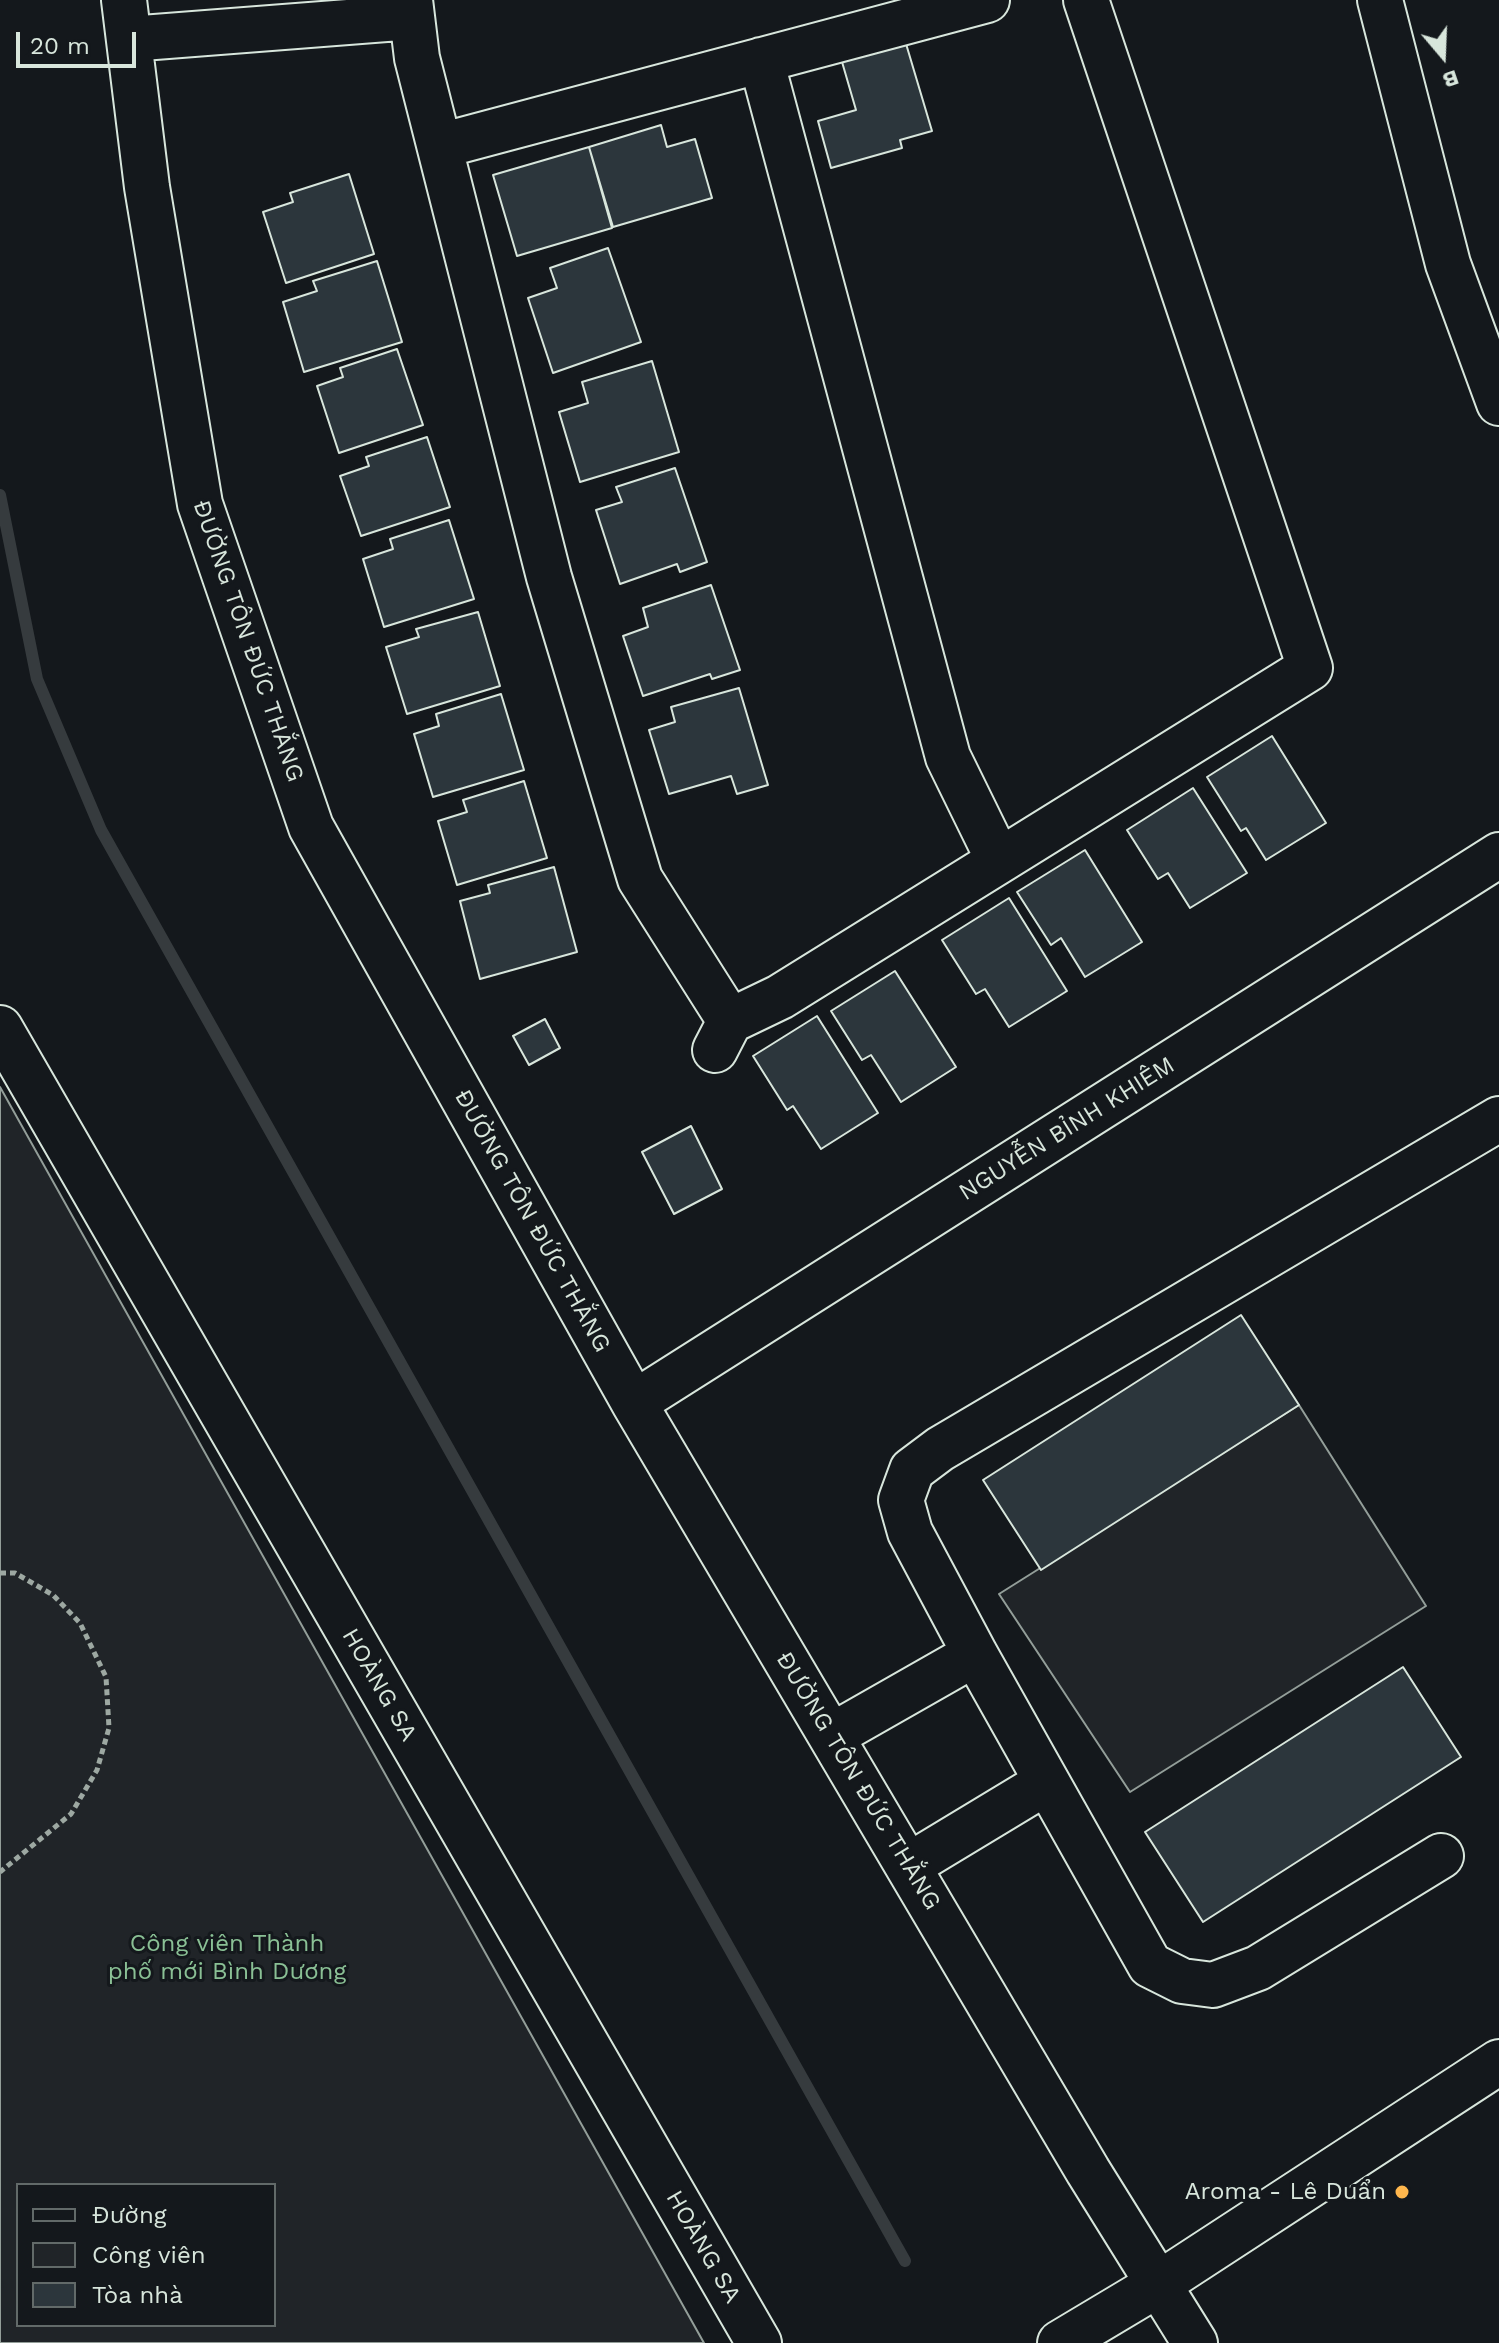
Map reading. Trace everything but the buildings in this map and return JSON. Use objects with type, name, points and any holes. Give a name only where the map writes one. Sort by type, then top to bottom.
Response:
[{"type":"street","points":[[440,146],[987,0]]},
{"type":"street","points":[[126,20],[411,9],[417,58],[549,577],[640,879],[723,1036],[780,997],[1310,668],[1086,0]]},
{"type":"street","points":[[1380,0],[1448,264],[1499,403]]},
{"type":"street","name":"ĐƯỜNG TÔN ĐỨC THẮNG","points":[[126,20],[147,187],[200,504],[311,827],[634,1403],[1157,2285],[1195,2343]]},
{"type":"street","points":[[761,60],[948,757],[999,861]]},
{"type":"street","name":"NGUYỄN BỈNH KHIÊM","points":[[634,1403],[1499,855]]},
{"type":"street","name":"HOÀNG SA","points":[[0,1028],[759,2343]]},
{"type":"street","points":[[1441,1856],[1258,1968],[1213,1985],[1182,1981],[1150,1965],[975,1654],[910,1532],[901,1500],[912,1470],[940,1449],[1499,1119]]},
{"type":"street","points":[[831,1736],[975,1654]]},
{"type":"street","points":[[908,1866],[1047,1782]]},
{"type":"street","points":[[1060,2343],[1157,2285],[1499,2062]]},
{"type":"path","points":[[0,1573],[15,1573],[53,1595],[80,1623],[106,1677],[109,1728],[97,1770],[71,1814],[0,1872]]},
{"type":"green space","name":"Công viên Thành phố mới Bình Dương","points":[[0,1087],[704,2343],[0,2343]]},
{"type":"green space","points":[[1299,1405],[1426,1606],[1130,1792],[999,1594]]},
{"type":"waterway","points":[[0,495],[37,679],[101,830],[905,2261]]},
{"type":"place","name":"Aroma - Lê Duẩn","points":[[1402,2192]]}]
